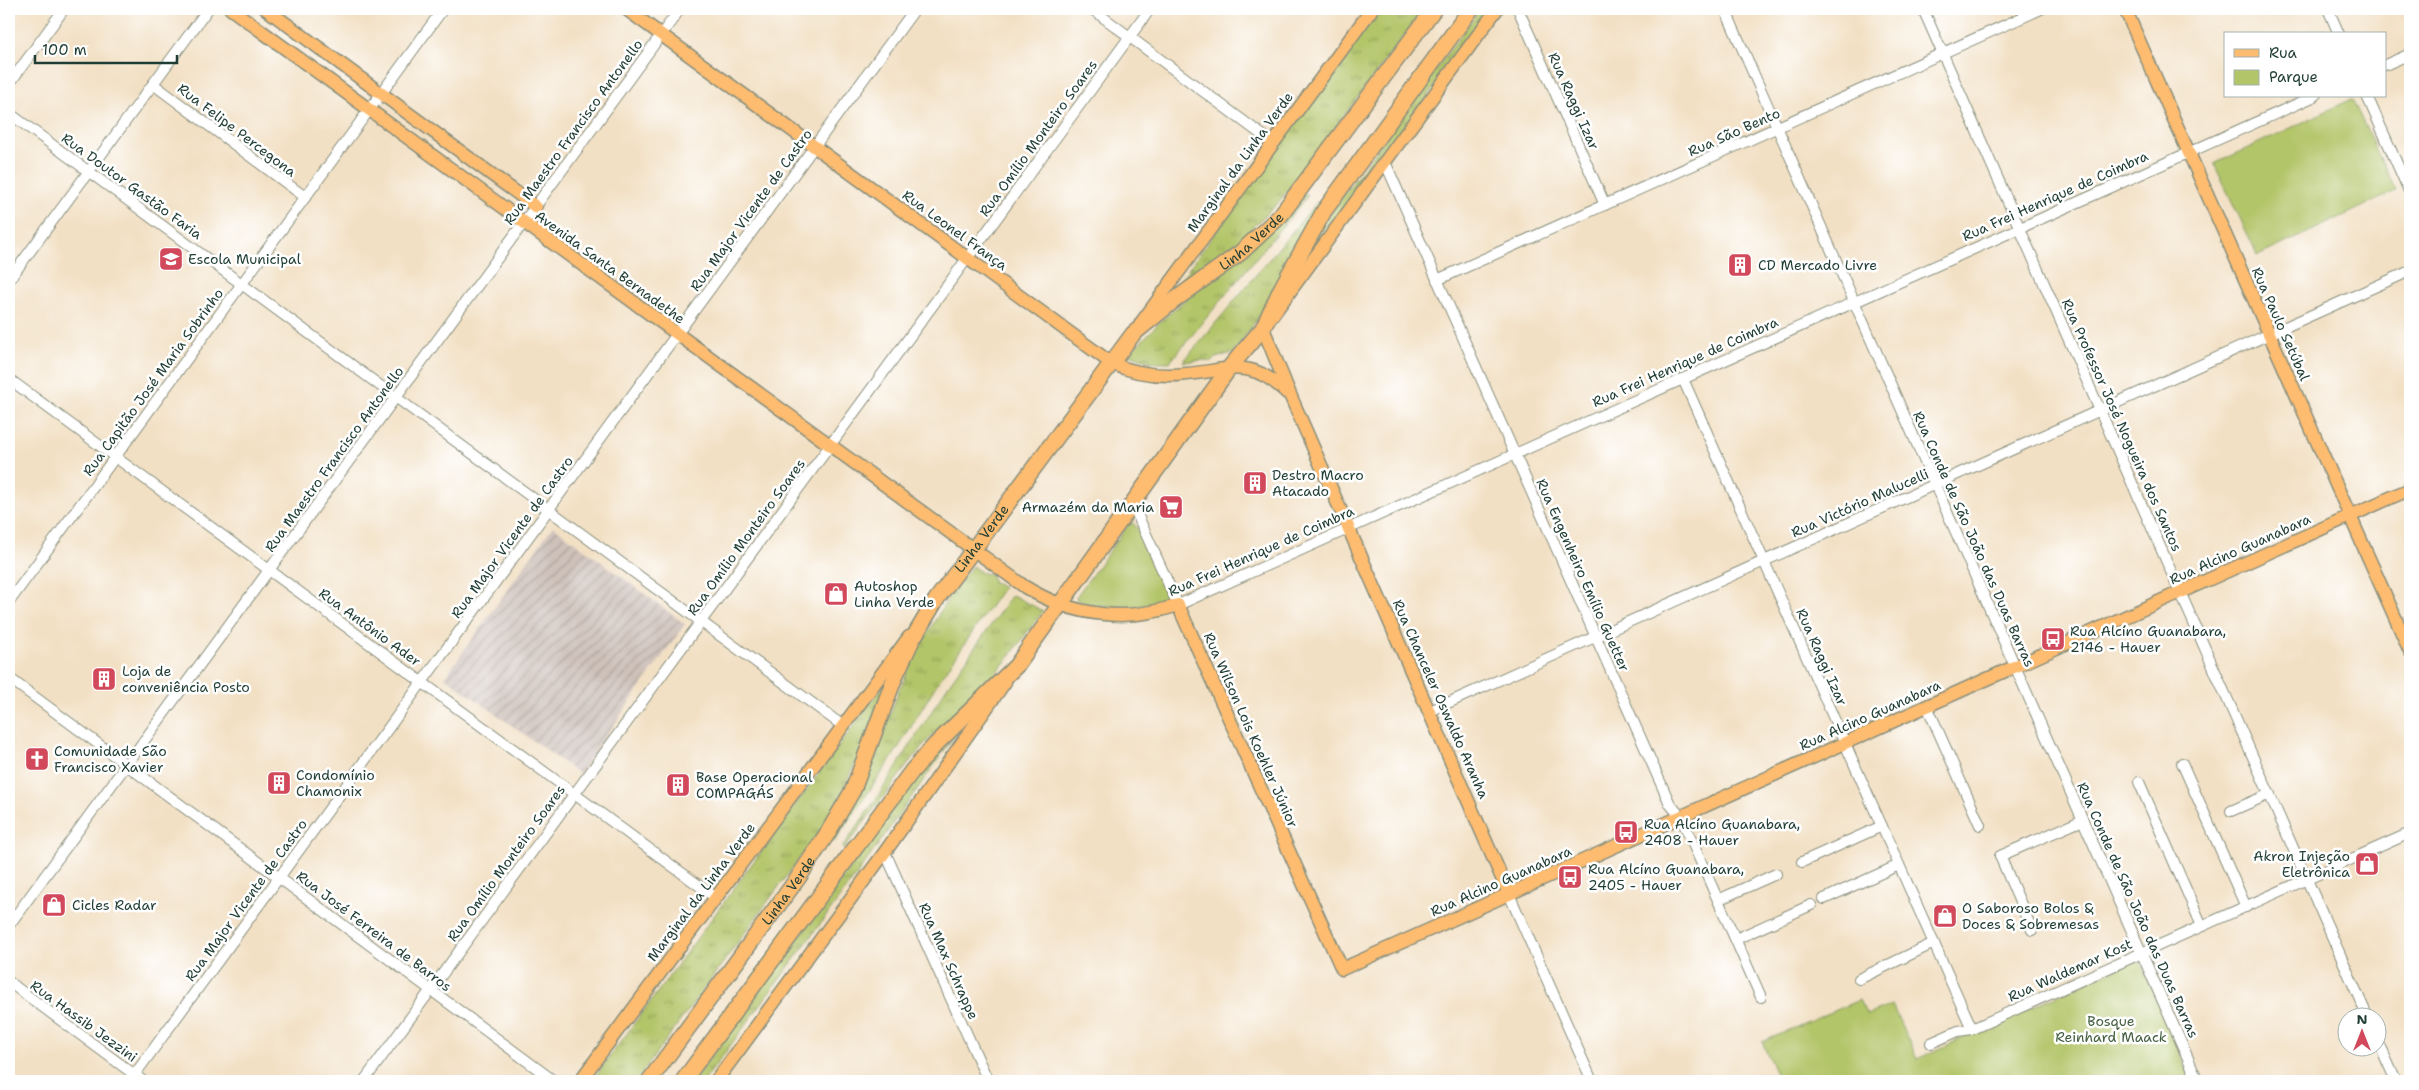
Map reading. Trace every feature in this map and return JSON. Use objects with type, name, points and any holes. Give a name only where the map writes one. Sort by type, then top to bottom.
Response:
[{"type":"highway","name":"Linha Verde","points":[[649,1081],[798,878],[854,790],[896,674],[912,640],[936,600],[1133,334],[1176,299],[1240,253],[1280,216],[1434,9]]},
{"type":"highway","name":"Linha Verde","points":[[683,1081],[912,771],[935,745],[1016,666],[1230,367],[1263,328],[1282,287],[1324,211],[1471,9]]},
{"type":"main road","name":"Avenida Santa Bernadethe","points":[[230,9],[973,550]]},
{"type":"main road","name":"Avenida Santa Bernadethe","points":[[266,9],[536,207]]},
{"type":"main road","name":"Rua Leonel França","points":[[626,9],[1111,363],[1135,372],[1164,376],[1208,372],[1230,367],[1260,373],[1272,380],[1291,397]]},
{"type":"main road","name":"Marginal da Linha Verde","points":[[1133,334],[1371,9]]},
{"type":"main road","points":[[1263,328],[1497,9]]},
{"type":"main road","name":"Rua Paulo Setúbal","points":[[2126,9],[2410,651]]},
{"type":"main road","name":"Rua Chanceler Oswaldo Aranha","points":[[1263,328],[1291,397],[1509,894]]},
{"type":"main road","name":"Rua Alcino Guanabara","points":[[1342,969],[2410,489]]},
{"type":"main road","name":"Rua Frei Henrique de Coimbra","points":[[973,550],[1025,587],[1059,606],[1091,613],[1126,615],[1154,612],[1178,605]]},
{"type":"main road","name":"Marginal da Linha Verde","points":[[580,1081],[936,600]]},
{"type":"main road","name":"Rua Wilson Lois Koehler Júnior","points":[[1178,605],[1342,969]]},
{"type":"main road","points":[[716,1081],[885,852],[1016,666]]},
{"type":"street","points":[[9,84],[64,9]]},
{"type":"street","points":[[9,280],[208,9]]},
{"type":"street","name":"Rua Capitão José Maria Sobrinho","points":[[9,602],[443,9]]},
{"type":"street","name":"Rua Maestro Francisco Antonello","points":[[9,925],[680,9]]},
{"type":"street","name":"Rua Major Vicente de Castro","points":[[136,1079],[279,878],[915,9]]},
{"type":"street","points":[[1092,9],[1273,143]]},
{"type":"street","name":"Rua Omílio Monteiro Soares","points":[[364,1081],[1150,9]]},
{"type":"street","name":"Rua Raggi Izar","points":[[1518,9],[1606,204]]},
{"type":"street","name":"Rua Conde de São João das Duas Barras","points":[[1725,9],[2198,1081]]},
{"type":"street","name":"Rua Professor José Nogueira dos Santos","points":[[1923,9],[2364,1008]]},
{"type":"street","name":"Rua São Bento","points":[[1437,280],[2042,9]]},
{"type":"street","points":[[2328,9],[2338,32]]},
{"type":"street","points":[[2386,65],[2410,54]]},
{"type":"street","name":"Rua Felipe Percegona","points":[[153,84],[305,197]]},
{"type":"street","name":"Rua Frei Henrique de Coimbra","points":[[1178,605],[2311,98]]},
{"type":"street","points":[[2368,98],[2410,193]]},
{"type":"street","name":"Rua Doutor Gastão Faria","points":[[9,113],[843,726]]},
{"type":"street","name":"Rua Engenheiro Emílio Guetter","points":[[1384,162],[1670,804],[1681,816],[1761,997]]},
{"type":"street","name":"Rua Victório Malucelli","points":[[1430,711],[2410,271]]},
{"type":"street","name":"Rua Antônio Ader","points":[[9,379],[716,898]]},
{"type":"street","name":"Rua Raggi Izar","points":[[1683,379],[1972,1029]]},
{"type":"street","name":"Rua Wilson Lois Koehler Júnior","points":[[1132,503],[1178,605]]},
{"type":"street","name":"Rua José Ferreira de Barros","points":[[9,678],[554,1081]]},
{"type":"street","points":[[1927,706],[1980,825]]},
{"type":"street","points":[[2182,763],[2246,907]]},
{"type":"street","points":[[2139,782],[2202,926]]},
{"type":"street","points":[[2231,811],[2270,794]]},
{"type":"street","points":[[2032,930],[2000,856],[2083,820]]},
{"type":"street","points":[[1802,862],[1882,826]]},
{"type":"street","name":"Rua Waldemar Kost","points":[[1931,1043],[1958,1031],[1972,1029],[2410,833]]},
{"type":"street","name":"Rua Max Schrappe","points":[[885,852],[988,1081]]},
{"type":"street","points":[[1824,899],[1899,865]]},
{"type":"street","points":[[1718,900],[1776,874]]},
{"type":"street","name":"Rua Chanceler Oswaldo Aranha","points":[[1509,894],[1592,1081]]},
{"type":"street","points":[[1736,939],[1811,905]]},
{"type":"street","points":[[1859,978],[1934,943]]},
{"type":"street","name":"Rua Hassib Jezzini","points":[[9,982],[136,1079]]},
{"type":"street","points":[[2386,1058],[2396,1081]]},
{"type":"shaded area","points":[[553,526],[685,624],[579,774],[445,677]]},
{"type":"green space","points":[[1379,9],[1424,9],[1278,203],[1239,240],[1174,289]]},
{"type":"green space","points":[[1480,9],[1492,9],[1301,269],[1321,229],[1338,203]]},
{"type":"green space","points":[[2352,99],[2396,191],[2258,256],[2214,164]]},
{"type":"green space","points":[[1306,193],[1308,195],[1170,362],[1152,362],[1129,354],[1160,322]]},
{"type":"green space","points":[[1317,202],[1319,203],[1260,315],[1233,353],[1215,358],[1210,362],[1203,360],[1183,362]]},
{"type":"green space","points":[[1133,523],[1137,527],[1166,596],[1163,600],[1155,603],[1133,606],[1095,605],[1077,600],[1076,597],[1129,524]]},
{"type":"green space","points":[[972,566],[982,573],[990,574],[994,582],[1003,588],[935,687],[894,755],[834,842],[832,841],[872,766],[899,690],[916,653],[947,600]]},
{"type":"green space","points":[[1012,595],[1043,611],[985,686],[928,740],[844,849],[842,848],[879,795],[947,687]]},
{"type":"green space","points":[[886,682],[859,755],[824,825],[636,1081],[592,1081]]},
{"type":"green space","points":[[956,734],[858,873],[704,1081],[693,1081],[916,778]]},
{"type":"green space","name":"Bosque Reinhard Maack","points":[[2139,958],[2192,1081],[1779,1081],[1762,1042],[1859,1000],[1867,1015],[1892,1005],[1917,1059]]},
{"type":"place","name":"Escola Municipal","points":[[171,259]]},
{"type":"place","name":"CD Mercado Livre","points":[[1740,265]]},
{"type":"place","name":"Destro Macro Atacado","points":[[1255,483]]},
{"type":"place","name":"Armazém da Maria","points":[[1171,507]]},
{"type":"place","name":"Autoshop Linha Verde","points":[[836,594]]},
{"type":"place","name":"Rua Alcíno Guanabara, 2146 - Hauer","points":[[2053,639]]},
{"type":"place","name":"Loja de conveniência Posto","points":[[104,679]]},
{"type":"place","name":"Comunidade São Francisco Xavier","points":[[37,759]]},
{"type":"place","name":"Condomínio Chamonix","points":[[279,783]]},
{"type":"place","name":"Base Operacional COMPAGÁS","points":[[678,785]]},
{"type":"place","name":"Rua Alcíno Guanabara, 2408 - Hauer","points":[[1626,832]]},
{"type":"place","name":"Akron Injeção Eletrônica","points":[[2367,864]]},
{"type":"place","name":"Rua Alcíno Guanabara, 2405 - Hauer","points":[[1570,877]]},
{"type":"place","name":"Cicles Radar","points":[[54,905]]},
{"type":"place","name":"O Saboroso Bolos & Doces & Sobremesas","points":[[1945,916]]}]
